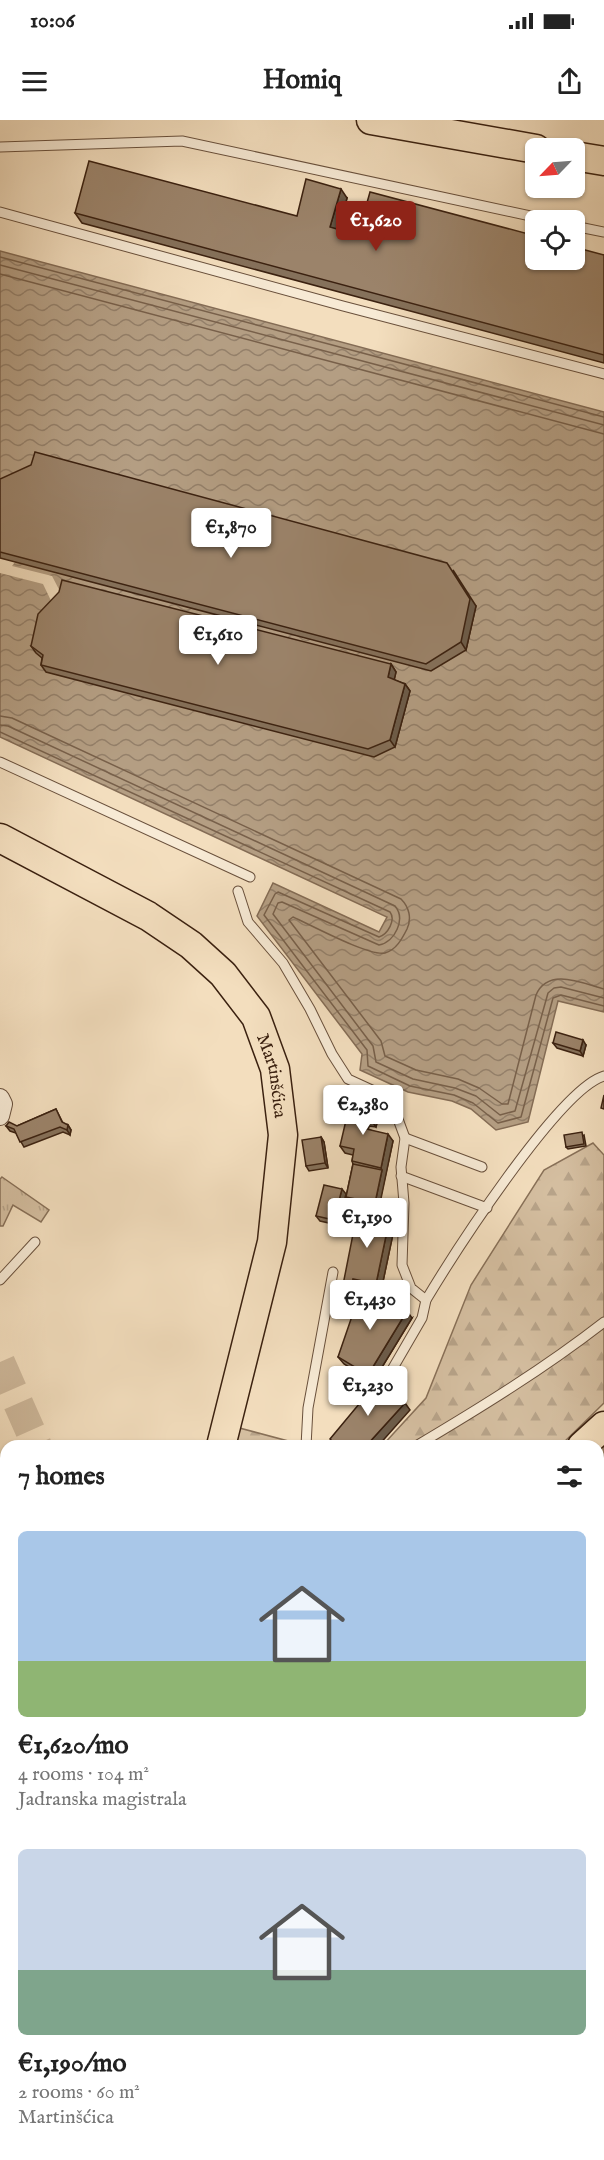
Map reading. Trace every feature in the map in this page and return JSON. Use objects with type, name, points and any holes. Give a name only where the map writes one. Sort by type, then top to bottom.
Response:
[{"type":"main road","points":[[371,120],[525,147]]},
{"type":"main road","points":[[585,158],[604,161]]},
{"type":"main road","name":"Martinšćica","points":[[0,838],[148,916],[191,945],[223,974],[256,1017],[275,1069],[283,1135],[274,1230],[223,1440]]},
{"type":"main road","points":[[589,1440],[604,1426]]},
{"type":"street","points":[[0,1098],[3,1104],[0,1116]]},
{"type":"lane","points":[[0,147],[182,141],[525,215]]},
{"type":"lane","points":[[0,212],[604,374]]},
{"type":"lane","points":[[585,228],[604,232]]},
{"type":"lane","points":[[0,762],[250,877]]},
{"type":"lane","points":[[238,891],[248,922],[283,963],[348,1079],[385,1096],[394,1111],[405,1138],[401,1176],[404,1203],[402,1265],[411,1288],[426,1300]]},
{"type":"lane","points":[[371,1397],[386,1380],[423,1318],[426,1300],[487,1208],[554,1118],[582,1090],[604,1076]]},
{"type":"lane","points":[[405,1138],[482,1167]]},
{"type":"lane","points":[[401,1176],[487,1208]]},
{"type":"lane","points":[[0,1280],[35,1242]]},
{"type":"lane","points":[[306,1440],[308,1408],[333,1272]]},
{"type":"lane","points":[[426,1440],[542,1366],[604,1322]]},
{"type":"green space","points":[[593,1143],[604,1155],[604,1403],[566,1440],[388,1440],[426,1398],[471,1285],[544,1170]]},
{"type":"green space","points":[[2,1177],[49,1210],[41,1222],[13,1205],[3,1226],[0,1226],[0,1179]]},
{"type":"green space","points":[[232,1426],[284,1440],[229,1440]]},
{"type":"water","points":[[0,251],[604,412],[604,1012],[558,1001],[528,1122],[496,1130],[471,1109],[452,1101],[408,1092],[360,1070],[362,1054],[257,916],[273,883],[379,932],[387,917],[0,737]]},
{"type":"pier","points":[[0,558],[15,562],[12,566],[52,576],[64,599],[55,609],[43,584],[0,573]]},
{"type":"building","points":[[89,161],[297,216],[306,179],[341,189],[330,227],[358,235],[370,192],[525,233],[525,270],[585,270],[585,250],[604,255],[604,355],[75,213]]},
{"type":"building","points":[[35,452],[447,563],[470,599],[461,642],[426,664],[0,552],[0,479],[31,465]]},
{"type":"building","points":[[62,580],[391,664],[388,677],[405,684],[390,740],[368,749],[41,665],[43,655],[31,646],[38,614],[59,592]]},
{"type":"building","points":[[556,1032],[583,1040],[580,1051],[553,1043]]},
{"type":"building","points":[[351,1099],[375,1104],[371,1120],[364,1119],[362,1128],[388,1134],[381,1168],[352,1161],[354,1149],[340,1146]]},
{"type":"building","points":[[56,1109],[62,1122],[68,1125],[67,1130],[60,1127],[20,1142],[14,1129],[6,1126],[9,1122],[17,1126]]},
{"type":"building","points":[[582,1132],[584,1144],[566,1147],[564,1135]]},
{"type":"building","points":[[321,1137],[325,1163],[306,1166],[302,1140]]},
{"type":"building","points":[[353,1164],[382,1170],[375,1203],[346,1197]]},
{"type":"building","points":[[324,1185],[342,1189],[334,1220],[316,1216]]},
{"type":"building","points":[[374,1204],[392,1207],[376,1284],[353,1279],[350,1297],[341,1295],[356,1219],[370,1222]]},
{"type":"building","points":[[361,1290],[407,1311],[368,1375],[338,1357]]},
{"type":"building","points":[[379,1380],[405,1403],[371,1440],[330,1439]]},
{"type":"tunnel","points":[[0,1362],[34,1440]]}]
